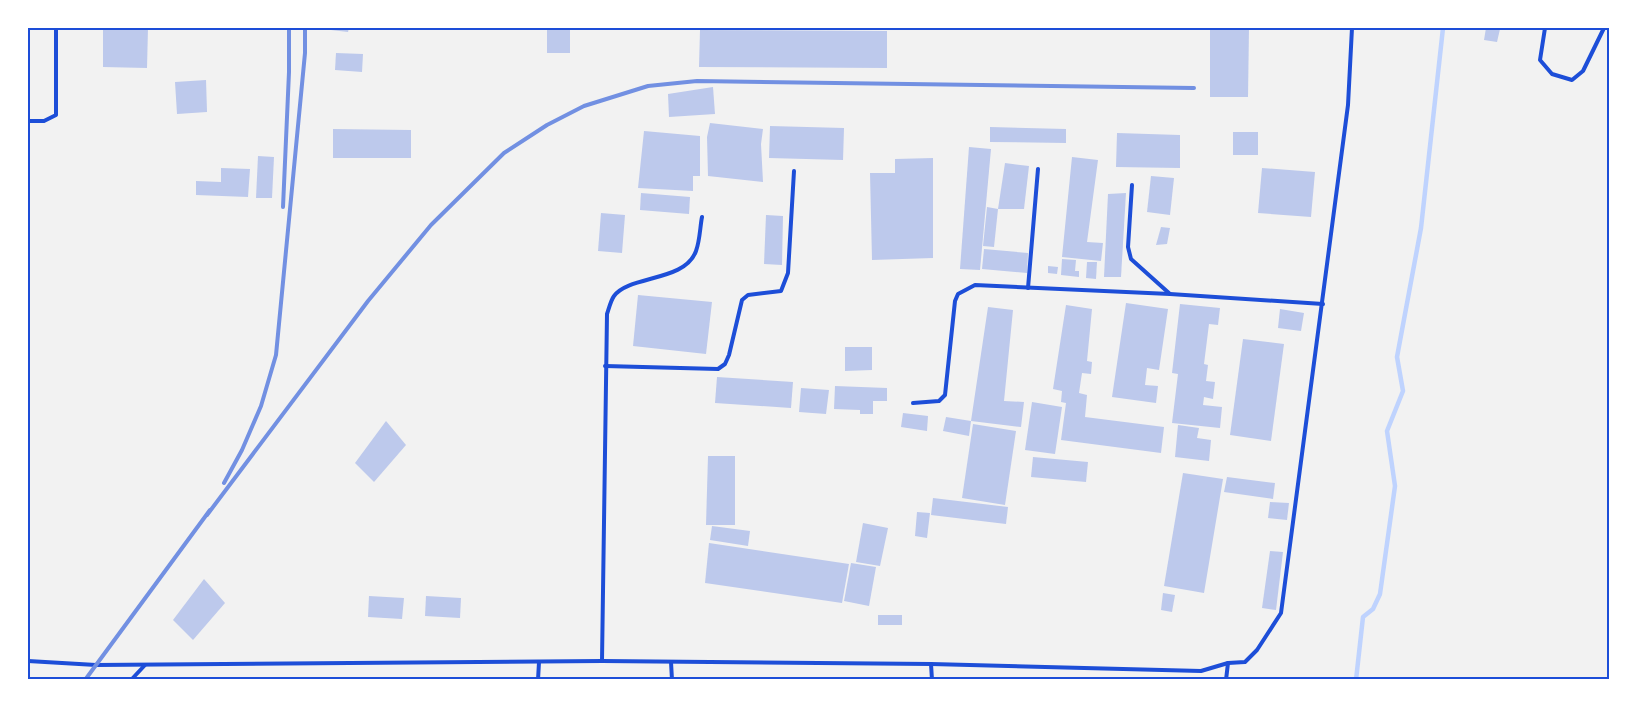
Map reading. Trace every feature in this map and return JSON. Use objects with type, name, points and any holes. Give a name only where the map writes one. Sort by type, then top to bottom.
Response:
[{"type":"lane","points":[[28,121],[44,121],[56,115],[56,28]]},
{"type":"lane","points":[[28,661],[96,665],[145,665],[602,661],[931,664],[1201,671],[1228,663],[1244,662],[1257,650],[1281,614],[1348,105],[1352,28]]},
{"type":"lane","points":[[1545,28],[1540,60],[1552,74],[1572,80],[1583,71],[1604,28]]},
{"type":"lane","points":[[1028,288],[1038,169]]},
{"type":"lane","points":[[605,366],[718,369],[725,364],[729,355],[742,300],[748,295],[781,291],[788,273],[794,171]]},
{"type":"lane","points":[[1132,185],[1128,247],[1131,259],[1170,294]]},
{"type":"lane","points":[[602,661],[605,366],[608,314],[614,296],[622,289],[677,270],[690,262],[696,252],[702,216]]},
{"type":"lane","points":[[913,402],[940,401],[945,395],[955,302],[958,294],[975,285],[1170,294],[1323,304]]},
{"type":"lane","points":[[538,680],[539,662]]},
{"type":"lane","points":[[671,662],[672,680]]},
{"type":"lane","points":[[1226,680],[1228,663]]},
{"type":"lane","points":[[931,664],[932,680]]},
{"type":"lane","points":[[131,680],[145,665]]},
{"type":"building","points":[[103,28],[148,28],[147,68],[103,67]]},
{"type":"building","points":[[331,28],[349,28],[348,32],[331,30]]},
{"type":"building","points":[[547,28],[570,28],[570,53],[547,53]]},
{"type":"building","points":[[1210,28],[1249,28],[1248,97],[1210,97]]},
{"type":"building","points":[[1486,28],[1500,29],[1497,42],[1484,40]]},
{"type":"building","points":[[700,30],[887,31],[887,68],[699,67]]},
{"type":"building","points":[[336,53],[363,54],[362,72],[335,70]]},
{"type":"building","points":[[206,80],[207,112],[177,114],[175,82]]},
{"type":"building","points":[[713,87],[715,114],[669,117],[668,94]]},
{"type":"building","points":[[710,123],[763,129],[761,144],[763,182],[708,176],[707,137]]},
{"type":"building","points":[[770,126],[844,128],[843,160],[769,158]]},
{"type":"building","points":[[990,127],[1066,129],[1066,143],[990,142]]},
{"type":"building","points":[[333,129],[411,130],[411,158],[333,158]]},
{"type":"building","points":[[644,131],[700,136],[700,176],[693,176],[693,191],[638,188]]},
{"type":"building","points":[[1233,132],[1258,132],[1258,155],[1233,155]]},
{"type":"building","points":[[1117,133],[1180,135],[1180,168],[1116,167]]},
{"type":"building","points":[[969,147],[991,149],[980,270],[960,269]]},
{"type":"building","points":[[258,156],[274,157],[272,198],[256,198]]},
{"type":"building","points":[[1072,157],[1098,160],[1087,242],[1103,243],[1101,261],[1062,257]]},
{"type":"building","points":[[933,158],[933,258],[872,260],[870,173],[895,173],[895,159]]},
{"type":"building","points":[[1005,163],[1029,166],[1024,209],[998,209]]},
{"type":"building","points":[[221,168],[250,169],[248,197],[196,195],[196,181],[221,182]]},
{"type":"building","points":[[1262,168],[1315,172],[1311,217],[1258,213]]},
{"type":"building","points":[[1151,176],[1174,178],[1170,215],[1147,212]]},
{"type":"building","points":[[641,193],[690,197],[689,214],[640,210]]},
{"type":"building","points":[[1126,193],[1121,277],[1104,277],[1108,194]]},
{"type":"building","points":[[987,207],[998,209],[994,247],[983,246]]},
{"type":"building","points":[[601,213],[625,215],[622,253],[598,251]]},
{"type":"building","points":[[766,215],[783,216],[782,265],[764,264]]},
{"type":"building","points":[[1161,227],[1170,228],[1167,244],[1156,245]]},
{"type":"building","points":[[984,249],[1028,253],[1027,273],[982,269]]},
{"type":"building","points":[[1062,259],[1076,260],[1075,271],[1079,271],[1079,277],[1061,275]]},
{"type":"building","points":[[1087,262],[1097,262],[1096,279],[1086,278]]},
{"type":"building","points":[[1048,266],[1058,267],[1057,274],[1048,273]]},
{"type":"building","points":[[638,295],[712,302],[706,354],[633,346]]},
{"type":"building","points":[[1126,303],[1168,309],[1159,370],[1147,368],[1145,385],[1158,386],[1156,403],[1112,397]]},
{"type":"building","points":[[1180,304],[1220,308],[1218,325],[1209,324],[1204,364],[1208,365],[1206,381],[1215,382],[1213,399],[1204,397],[1203,405],[1222,407],[1220,428],[1172,423],[1178,374],[1172,373]]},
{"type":"building","points":[[1066,305],[1092,309],[1087,361],[1092,362],[1091,374],[1082,373],[1079,393],[1087,395],[1085,417],[1164,427],[1161,453],[1061,440],[1066,403],[1061,402],[1062,391],[1053,389]]},
{"type":"building","points":[[988,307],[1013,310],[1004,401],[1024,402],[1021,427],[971,421]]},
{"type":"building","points":[[1280,309],[1304,313],[1301,331],[1278,328]]},
{"type":"building","points":[[1243,339],[1284,344],[1271,441],[1230,435]]},
{"type":"building","points":[[845,347],[872,347],[872,370],[845,371]]},
{"type":"building","points":[[717,377],[793,382],[791,408],[715,403]]},
{"type":"building","points":[[835,386],[887,388],[887,401],[873,401],[873,414],[860,414],[860,410],[834,409]]},
{"type":"building","points":[[801,388],[829,390],[826,414],[799,412]]},
{"type":"building","points":[[1032,402],[1062,407],[1055,454],[1025,450]]},
{"type":"building","points":[[903,413],[928,416],[927,431],[901,427]]},
{"type":"building","points":[[946,417],[971,421],[969,436],[943,431]]},
{"type":"building","points":[[386,421],[406,445],[374,482],[355,463]]},
{"type":"building","points":[[973,424],[1016,431],[1005,505],[962,498]]},
{"type":"building","points":[[1178,425],[1199,428],[1197,438],[1211,440],[1209,461],[1175,457]]},
{"type":"building","points":[[708,456],[735,456],[735,525],[706,525]]},
{"type":"building","points":[[1033,457],[1088,462],[1086,482],[1031,477]]},
{"type":"building","points":[[1183,473],[1223,479],[1204,593],[1164,586]]},
{"type":"building","points":[[1227,477],[1275,483],[1273,499],[1224,492]]},
{"type":"building","points":[[933,498],[1008,507],[1006,524],[931,515]]},
{"type":"building","points":[[1270,502],[1289,503],[1287,520],[1268,518]]},
{"type":"building","points":[[917,512],[930,513],[927,538],[915,536]]},
{"type":"building","points":[[863,523],[888,528],[880,566],[856,562]]},
{"type":"building","points":[[712,526],[750,531],[748,546],[710,540]]},
{"type":"building","points":[[709,543],[849,564],[842,603],[705,583]]},
{"type":"building","points":[[1270,551],[1283,552],[1276,610],[1262,608]]},
{"type":"building","points":[[851,563],[876,567],[869,606],[844,601]]},
{"type":"building","points":[[204,579],[225,603],[193,640],[173,620]]},
{"type":"building","points":[[1163,593],[1175,595],[1172,612],[1161,610]]},
{"type":"building","points":[[369,596],[404,598],[402,619],[368,617]]},
{"type":"building","points":[[426,596],[461,598],[460,618],[425,616]]},
{"type":"building","points":[[878,615],[902,615],[902,625],[878,625]]},
{"type":"waterway","points":[[1356,680],[1363,617],[1373,609],[1380,594],[1395,486],[1387,431],[1403,391],[1397,357],[1421,228],[1443,28]]},
{"type":"railway","points":[[283,207],[289,28]]},
{"type":"railway","points":[[224,483],[242,450],[261,406],[276,355],[305,53],[305,28]]},
{"type":"railway","points":[[207,515],[368,301],[431,225],[504,153],[547,125],[584,106],[648,86],[697,81],[1194,88]]},
{"type":"railway","points":[[85,680],[210,510]]}]
